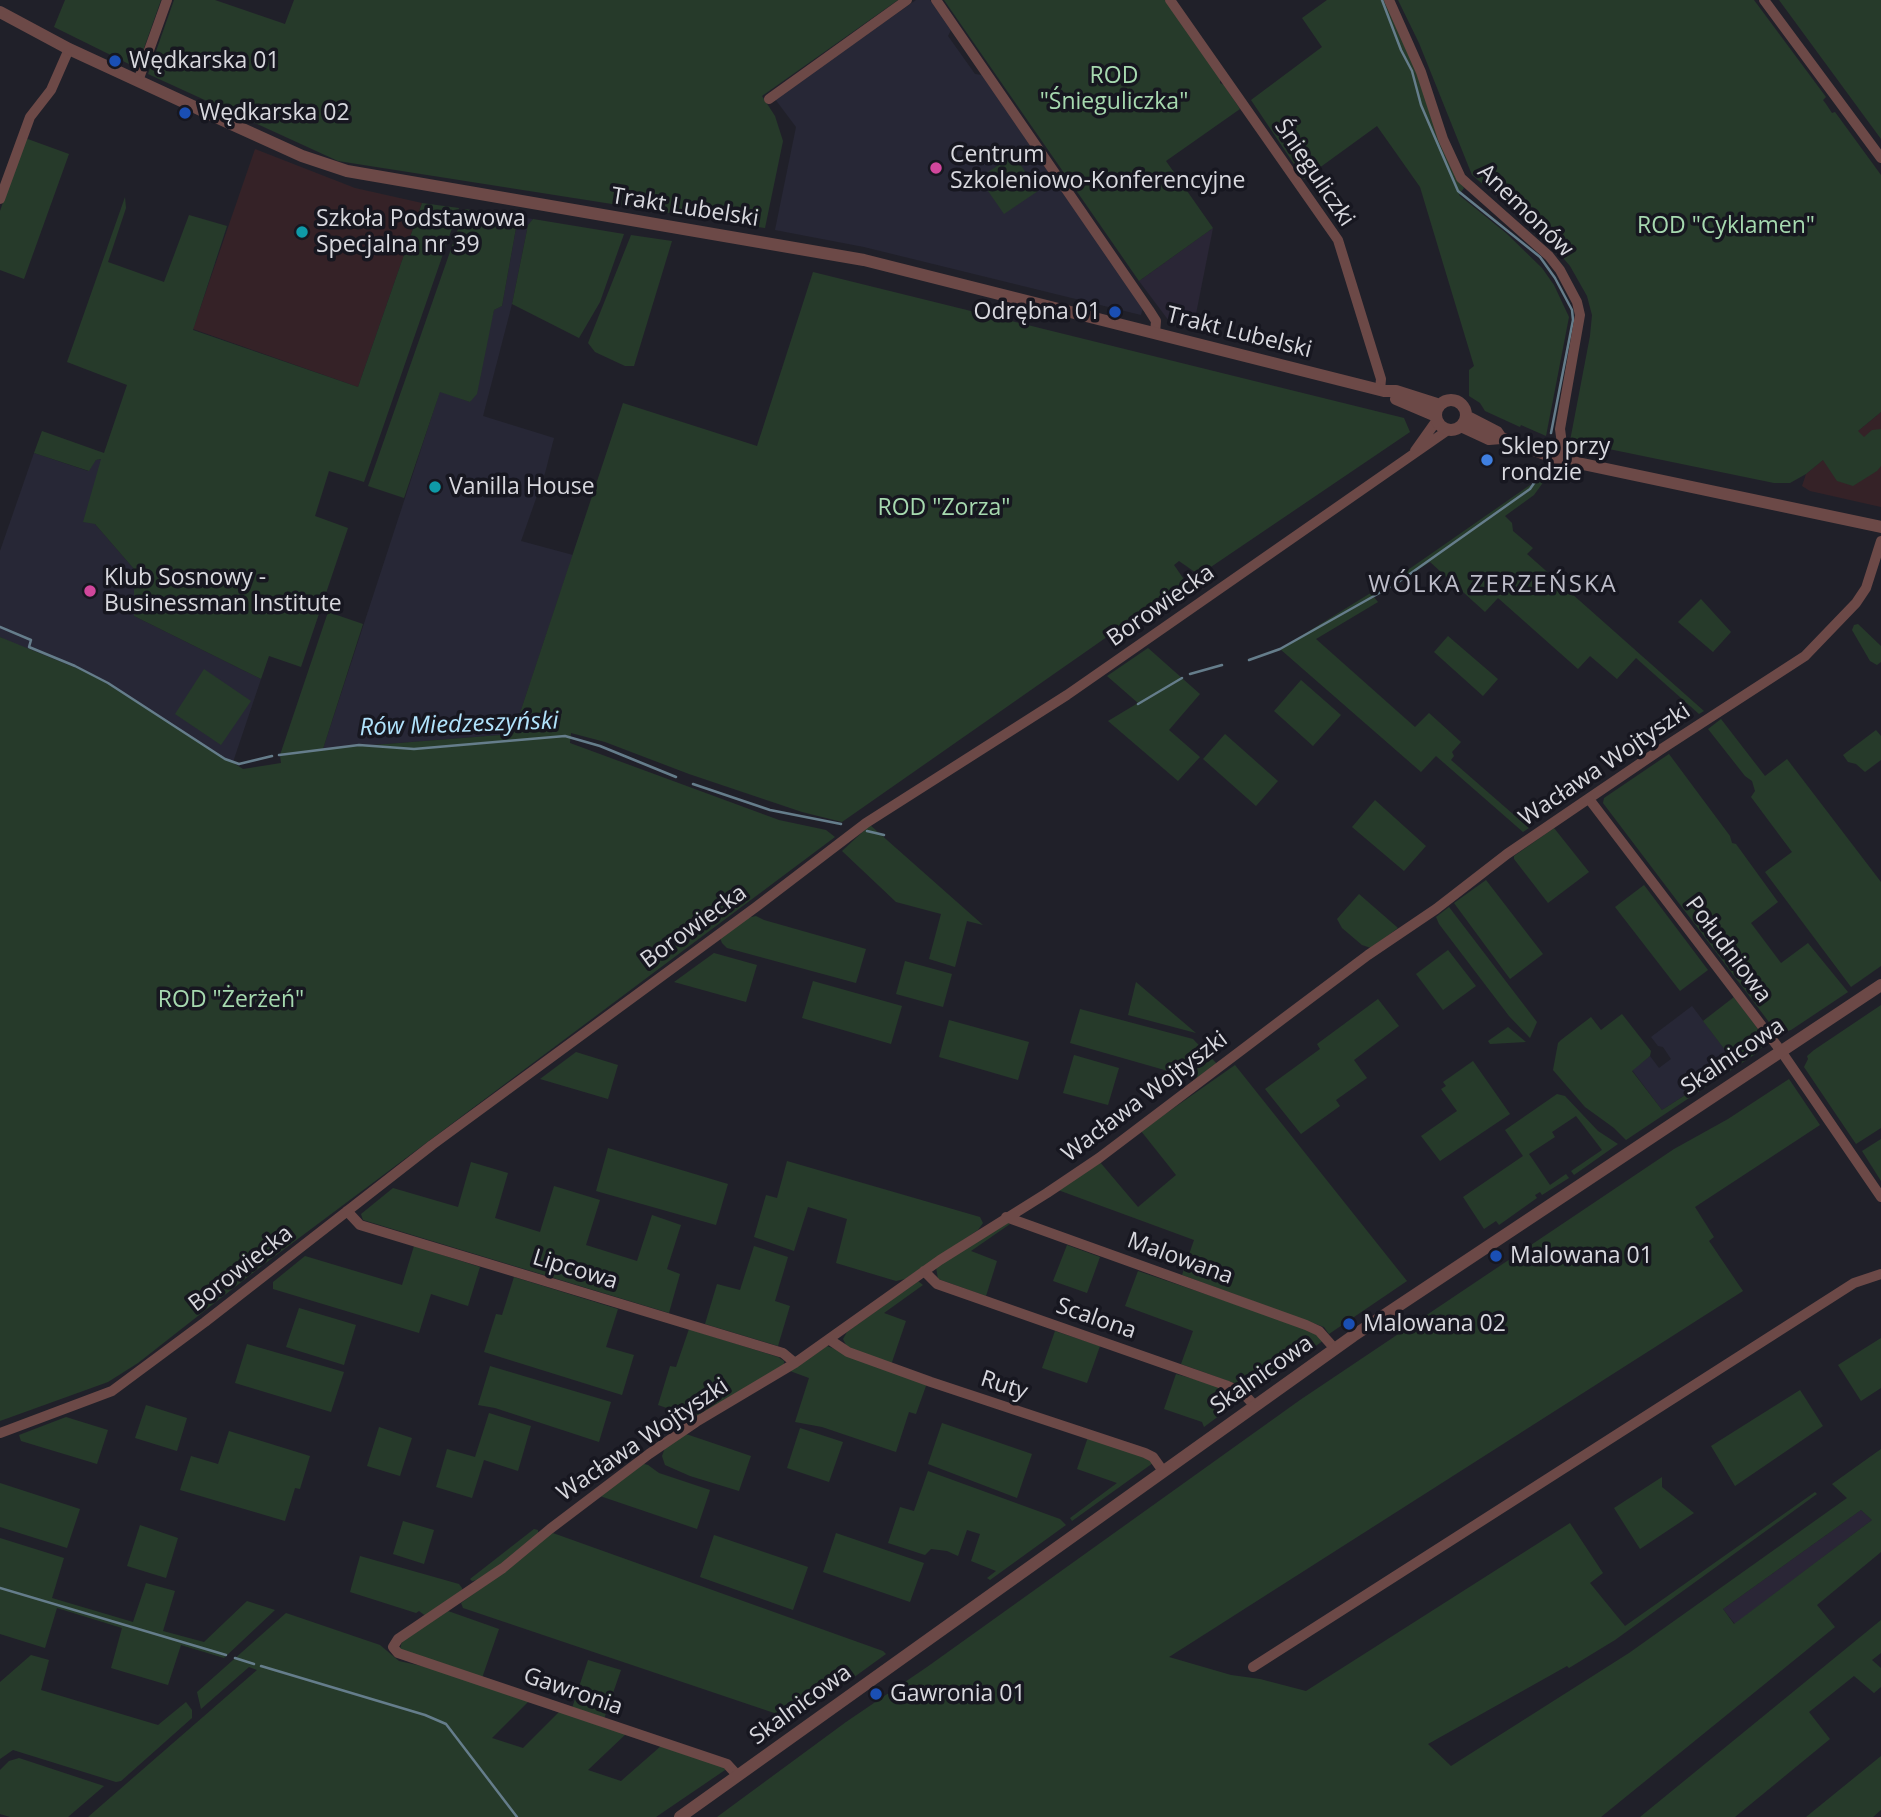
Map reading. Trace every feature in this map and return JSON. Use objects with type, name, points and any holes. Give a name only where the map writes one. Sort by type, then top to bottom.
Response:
[{"type":"street","points":[[138,81],[167,0]]},
{"type":"street","points":[[769,99],[907,0]]},
{"type":"street","points":[[936,0],[1149,310],[1156,321],[1155,333]]},
{"type":"street","name":"Śnieguliczki","points":[[1170,0],[1338,240],[1381,379],[1382,390]]},
{"type":"street","name":"Anemonów","points":[[1389,0],[1421,72],[1443,139],[1461,178],[1549,256],[1560,270],[1577,302],[1580,315],[1560,429],[1562,444],[1559,459]]},
{"type":"street","points":[[1764,0],[1881,158]]},
{"type":"street","name":"Trakt Lubelski","points":[[0,12],[69,49],[302,156],[348,171],[843,256],[1382,390],[1393,398],[1438,414]]},
{"type":"street","points":[[0,199],[30,117],[51,90],[69,49]]},
{"type":"street","points":[[1463,421],[1464,408],[1456,401],[1449,401],[1438,414],[1440,425],[1447,430],[1463,421],[1497,432],[1501,438],[1559,459],[1881,527]]},
{"type":"street","name":"Borowiecka","points":[[1415,451],[1438,414]]},
{"type":"street","name":"Borowiecka","points":[[0,1433],[112,1391],[432,1145],[756,907],[866,822],[1067,695],[1447,430]]},
{"type":"street","name":"Wacława Wojtyszki","points":[[393,1647],[398,1639],[486,1581],[649,1454],[830,1340],[924,1271],[1099,1158],[1368,955],[1436,909],[1516,848],[1812,650],[1856,603],[1866,588],[1881,541]]},
{"type":"street","name":"Południowa","points":[[1589,799],[1781,1051],[1881,1197]]},
{"type":"street","name":"Skalnicowa","points":[[680,1817],[1254,1405],[1478,1251],[1881,985]]},
{"type":"street","name":"Lipcowa","points":[[347,1211],[360,1225],[783,1353],[795,1363]]},
{"type":"street","name":"Malowana","points":[[1006,1217],[1306,1325],[1319,1331],[1335,1349]]},
{"type":"street","name":"Scalona","points":[[924,1271],[937,1284],[1228,1386],[1242,1392],[1254,1405]]},
{"type":"street","points":[[1253,1667],[1854,1283],[1881,1274]]},
{"type":"street","name":"Ruty","points":[[830,1340],[848,1352],[919,1378],[1146,1453],[1153,1457],[1163,1471]]},
{"type":"street","name":"Gawronia","points":[[393,1647],[398,1653],[727,1764],[738,1776]]},
{"type":"shaded area","points":[[916,0],[930,0],[951,30],[948,36],[975,74],[982,75],[1143,308],[1141,315],[864,247],[775,230],[796,127],[775,99]]},
{"type":"shaded area","points":[[255,149],[355,188],[422,203],[358,387],[193,329]]},
{"type":"shaded area","points":[[518,217],[533,219],[528,225],[512,304],[483,416],[554,438],[545,473],[521,541],[573,555],[513,734],[323,749],[440,391],[470,402],[494,310],[502,306]]},
{"type":"shaded area","points":[[1213,228],[1193,329],[1169,321],[1139,281]]},
{"type":"shaded area","points":[[1881,412],[1881,507],[1810,491],[1802,486],[1806,474]]},
{"type":"shaded area","points":[[34,453],[88,471],[96,460],[102,459],[95,524],[134,569],[134,616],[261,679],[233,762],[165,722],[0,637],[0,551]]},
{"type":"shaded area","points":[[1692,1006],[1735,1063],[1662,1110],[1632,1070],[1650,1056],[1659,1068],[1671,1059],[1663,1047],[1658,1046],[1651,1037]]},
{"type":"shaded area","points":[[1861,1510],[1872,1520],[1735,1624],[1723,1609]]},
{"type":"green space","points":[[65,0],[161,0],[137,68],[54,27]]},
{"type":"green space","points":[[174,0],[215,0],[285,24],[294,0],[898,0],[762,96],[775,116],[783,141],[765,228],[338,161],[148,74]]},
{"type":"green space","name":"ROD \"Śnieguliczka\"","points":[[944,0],[1165,0],[1240,109],[1166,161],[1213,228],[1139,281]]},
{"type":"green space","points":[[1327,0],[1384,0],[1418,73],[1458,180],[1464,188],[1459,195],[1506,233],[1542,268],[1554,285],[1569,317],[1546,436],[1485,411],[1480,403],[1469,396],[1469,370],[1474,366],[1420,187],[1377,126],[1304,179],[1251,100],[1322,47],[1302,18]]},
{"type":"green space","name":"ROD \"Cyklamen\"","points":[[1398,0],[1754,0],[1826,97],[1823,100],[1832,113],[1835,112],[1881,175],[1881,412],[1858,431],[1864,437],[1872,430],[1881,429],[1881,466],[1877,471],[1853,486],[1837,481],[1823,460],[1790,483],[1774,483],[1570,441],[1590,336],[1592,315],[1587,296],[1570,266],[1547,239],[1472,175],[1419,43]]},
{"type":"green space","points":[[1779,0],[1881,0],[1881,139]]},
{"type":"green space","points":[[25,138],[69,154],[24,279],[0,270],[0,211]]},
{"type":"green space","points":[[1014,155],[1038,191],[1004,214],[979,178]]},
{"type":"green space","points":[[125,197],[126,208],[108,262],[164,282],[189,215],[227,226],[193,330],[358,387],[422,203],[459,208],[364,482],[329,471],[315,516],[348,528],[301,667],[269,656],[261,679],[134,616],[134,569],[95,524],[83,522],[101,459],[96,460],[89,471],[34,453],[42,431],[104,453],[127,385],[67,362]]},
{"type":"green space","points":[[465,209],[518,217],[502,306],[494,310],[477,394],[470,402],[440,392],[404,498],[368,486]]},
{"type":"green space","points":[[533,219],[624,234],[600,302],[579,338],[512,304],[528,225]]},
{"type":"green space","points":[[631,235],[672,241],[634,366],[625,366],[595,352],[588,343]]},
{"type":"green space","points":[[813,272],[1404,418],[1410,432],[1199,575],[1179,561],[1174,565],[1188,585],[1128,629],[1124,625],[842,822],[802,812],[605,742],[571,733],[570,743],[779,820],[826,830],[835,837],[263,1265],[138,1363],[108,1382],[0,1421],[0,637],[93,675],[243,769],[281,763],[280,755],[328,612],[363,624],[323,749],[513,734],[623,403],[757,446]]},
{"type":"green space","points":[[1540,465],[1555,466],[1534,495],[1505,516],[1512,523],[1513,531],[1533,548],[1527,554],[1704,711],[1699,714],[1636,658],[1617,679],[1590,656],[1578,669],[1498,598],[1485,612],[1430,562],[1374,597],[1378,602],[1316,639],[1415,727],[1429,713],[1461,742],[1452,752],[1454,756],[1451,760],[1529,828],[1523,832],[1436,756],[1421,772],[1280,649],[1392,581],[1532,486],[1543,470]]},
{"type":"green space","points":[[1701,599],[1731,632],[1713,652],[1678,622]]},
{"type":"green space","points":[[1858,624],[1881,646],[1881,662],[1877,665],[1870,661],[1852,630],[1854,625]]},
{"type":"green space","points":[[1448,636],[1498,679],[1483,696],[1434,652]]},
{"type":"green space","points":[[1148,648],[1200,694],[1169,730],[1200,757],[1178,781],[1108,721],[1138,703],[1107,676]]},
{"type":"green space","points":[[204,669],[251,701],[221,745],[175,714]]},
{"type":"green space","points":[[1301,680],[1341,715],[1313,746],[1274,711]]},
{"type":"green space","points":[[1721,719],[1765,776],[1787,759],[1881,882],[1881,966],[1851,987],[1765,872],[1792,852],[1751,797],[1755,791],[1752,781],[1745,776],[1708,729]]},
{"type":"green space","points":[[1876,730],[1881,736],[1881,760],[1865,772],[1856,764],[1848,762],[1843,755]]},
{"type":"green space","points":[[1225,734],[1278,781],[1256,806],[1203,759]]},
{"type":"green space","points":[[1669,754],[1778,902],[1751,923],[1781,963],[1808,943],[1848,992],[1791,1030],[1778,1034],[1603,803],[1604,798]]},
{"type":"green space","points":[[1375,800],[1426,846],[1404,871],[1352,827]]},
{"type":"green space","points":[[870,825],[983,925],[967,921],[955,967],[929,959],[941,914],[896,902],[842,851]]},
{"type":"green space","points":[[1554,828],[1589,872],[1548,903],[1514,856]]},
{"type":"green space","points":[[1486,880],[1543,954],[1510,979],[1454,903]]},
{"type":"green space","points":[[1644,885],[1708,970],[1680,991],[1615,907]]},
{"type":"green space","points":[[1359,894],[1398,928],[1371,948],[1362,945],[1342,928],[1337,919]]},
{"type":"green space","points":[[1449,907],[1537,1022],[1530,1038],[1509,1016],[1439,924],[1436,917]]},
{"type":"green space","points":[[756,916],[866,949],[856,983],[727,948],[722,943],[720,938],[747,918]]},
{"type":"green space","points":[[1448,950],[1476,986],[1443,1010],[1416,974]]},
{"type":"green space","points":[[714,953],[757,965],[746,1002],[674,982]]},
{"type":"green space","points":[[905,961],[952,974],[943,1007],[896,994]]},
{"type":"green space","points":[[813,981],[902,1006],[891,1044],[802,1018]]},
{"type":"green space","points":[[1136,982],[1196,1033],[1128,1015]]},
{"type":"green space","points":[[1734,997],[1767,1041],[1757,1053],[1698,1092],[1696,1089],[1735,1063],[1703,1021]]},
{"type":"green space","points":[[1378,999],[1399,1026],[1354,1060],[1367,1078],[1336,1100],[1340,1106],[1301,1134],[1265,1089],[1320,1049],[1317,1044]]},
{"type":"green space","points":[[1881,1005],[1881,1128],[1856,1144],[1804,1067],[1807,1056],[1814,1050]]},
{"type":"green space","points":[[1080,1009],[1193,1039],[1217,1064],[1195,1082],[1189,1077],[1070,1043]]},
{"type":"green space","points":[[1622,1014],[1651,1051],[1650,1056],[1632,1071],[1662,1110],[1690,1092],[1692,1096],[1626,1140],[1585,1107],[1553,1070],[1558,1043],[1561,1040],[1591,1017],[1601,1030]]},
{"type":"green space","points":[[949,1020],[1029,1042],[1018,1080],[939,1057]]},
{"type":"green space","points":[[1508,1027],[1526,1042],[1490,1044],[1488,1041]]},
{"type":"green space","points":[[576,1052],[618,1065],[608,1099],[540,1079]]},
{"type":"green space","points":[[1074,1055],[1119,1068],[1108,1105],[1063,1093]]},
{"type":"green space","points":[[1473,1061],[1510,1114],[1440,1161],[1421,1136],[1457,1111],[1441,1089],[1446,1086],[1443,1082]]},
{"type":"green space","points":[[1235,1065],[1407,1281],[1329,1334],[1324,1327],[1182,1275],[1194,1240],[1058,1190],[1099,1161],[1138,1207],[1176,1175],[1141,1131]]},
{"type":"green space","points":[[1789,1079],[1820,1125],[1695,1207],[1714,1237],[1709,1241],[1743,1291],[1169,1657],[1231,1675],[1260,1679],[1306,1691],[1570,1523],[1603,1573],[1590,1583],[1625,1626],[1815,1492],[1817,1494],[1615,1640],[1569,1668],[1567,1666],[1428,1744],[1451,1766],[1629,1653],[1847,1498],[1832,1484],[1881,1449],[1881,1552],[1817,1605],[1835,1627],[1601,1817],[717,1817],[846,1722],[1300,1400],[1674,1149],[1728,1119]],"holes":[[[1861,1510],[1872,1520],[1734,1624],[1723,1609]]]},
{"type":"green space","points":[[1557,1094],[1565,1096],[1598,1131],[1618,1144],[1574,1175],[1571,1171],[1602,1150],[1576,1116],[1552,1132],[1555,1137],[1529,1154],[1550,1185],[1566,1174],[1569,1178],[1542,1195],[1540,1192],[1535,1195],[1537,1198],[1499,1225],[1496,1221],[1484,1229],[1463,1197],[1523,1156],[1505,1130]]},
{"type":"green space","points":[[1881,1139],[1881,1181],[1862,1151]]},
{"type":"green space","points":[[608,1148],[728,1184],[716,1225],[596,1191]]},
{"type":"green space","points":[[787,1161],[980,1217],[983,1223],[978,1230],[905,1279],[896,1281],[836,1263],[847,1219],[808,1207],[794,1251],[754,1237],[766,1195],[777,1198]]},
{"type":"green space","points":[[471,1162],[508,1173],[495,1218],[540,1232],[554,1186],[600,1200],[586,1245],[637,1261],[652,1215],[681,1225],[667,1269],[680,1274],[669,1313],[363,1220],[361,1214],[393,1188],[458,1207]]},
{"type":"green space","points":[[1007,1222],[1010,1224],[971,1251],[997,1261],[986,1296],[938,1279],[936,1267]]},
{"type":"green space","points":[[1067,1245],[1100,1257],[1087,1293],[1053,1281]]},
{"type":"green space","points":[[414,1246],[480,1267],[468,1306],[431,1294],[419,1333],[273,1289],[273,1282],[305,1256],[402,1285]]},
{"type":"green space","points":[[754,1246],[788,1257],[775,1301],[790,1306],[778,1346],[705,1324],[717,1284],[740,1290]]},
{"type":"green space","points":[[1138,1271],[1305,1328],[1324,1340],[1251,1393],[1245,1387],[1181,1364],[1193,1331],[1125,1306]]},
{"type":"green space","points":[[514,1277],[618,1309],[606,1347],[634,1355],[622,1395],[484,1352],[496,1314],[502,1315]]},
{"type":"green space","points":[[918,1281],[923,1285],[884,1313],[906,1321],[891,1365],[853,1351],[846,1345],[843,1339],[847,1332]]},
{"type":"green space","points":[[299,1308],[356,1325],[344,1365],[286,1347]]},
{"type":"green space","points":[[689,1329],[778,1357],[784,1361],[784,1365],[696,1418],[658,1405],[670,1366],[676,1367]]},
{"type":"green space","points":[[1055,1331],[1100,1346],[1087,1383],[1042,1368]]},
{"type":"green space","points":[[1881,1338],[1881,1388],[1861,1401],[1838,1365]]},
{"type":"green space","points":[[247,1344],[344,1372],[331,1412],[235,1383]]},
{"type":"green space","points":[[827,1346],[927,1383],[916,1414],[909,1412],[896,1452],[822,1427],[795,1422],[809,1378],[790,1371]]},
{"type":"green space","points":[[490,1366],[611,1402],[599,1442],[495,1408],[478,1405]]},
{"type":"green space","points":[[1176,1374],[1226,1388],[1243,1398],[1204,1427],[1202,1422],[1164,1409]]},
{"type":"green space","points":[[1800,1390],[1823,1426],[1735,1486],[1711,1446]]},
{"type":"green space","points":[[146,1405],[187,1418],[177,1451],[135,1438]]},
{"type":"green space","points":[[489,1413],[531,1426],[518,1471],[484,1460],[472,1498],[436,1487],[447,1449],[475,1457]]},
{"type":"green space","points":[[66,1417],[108,1430],[97,1464],[21,1441],[19,1435]]},
{"type":"green space","points":[[942,1423],[1032,1454],[1017,1498],[928,1464]]},
{"type":"green space","points":[[379,1427],[412,1438],[400,1476],[367,1466]]},
{"type":"green space","points":[[800,1428],[843,1442],[829,1482],[787,1468]]},
{"type":"green space","points":[[229,1431],[310,1456],[300,1489],[295,1488],[285,1521],[180,1490],[191,1456],[218,1464]]},
{"type":"green space","points":[[686,1434],[751,1456],[739,1491],[665,1465],[662,1456],[665,1448]]},
{"type":"green space","points":[[1088,1437],[1153,1463],[1072,1521],[1070,1518],[1117,1483],[1077,1469]]},
{"type":"green space","points":[[641,1463],[659,1473],[710,1490],[697,1529],[600,1496]]},
{"type":"green space","points":[[928,1471],[1060,1519],[1066,1525],[990,1580],[987,1578],[996,1571],[971,1561],[980,1534],[967,1530],[958,1556],[931,1549],[925,1555],[888,1543],[900,1507],[914,1511]]},
{"type":"green space","points":[[1662,1477],[1662,1487],[1694,1513],[1640,1549],[1614,1508]]},
{"type":"green space","points":[[0,1483],[80,1509],[67,1548],[0,1527]]},
{"type":"green space","points":[[403,1521],[434,1530],[424,1564],[393,1554]]},
{"type":"green space","points":[[140,1525],[178,1538],[166,1578],[127,1566]]},
{"type":"green space","points":[[534,1529],[538,1530],[538,1533],[506,1562],[478,1580],[470,1579]]},
{"type":"green space","points":[[550,1532],[886,1654],[795,1720],[463,1608],[461,1603]]},
{"type":"green space","points":[[836,1533],[924,1563],[910,1602],[823,1572]]},
{"type":"green space","points":[[714,1535],[808,1567],[793,1610],[700,1577]]},
{"type":"green space","points":[[0,1538],[64,1558],[52,1598],[133,1622],[146,1583],[175,1591],[163,1631],[204,1642],[247,1601],[275,1610],[224,1658],[181,1645],[168,1685],[111,1668],[122,1628],[57,1608],[45,1648],[0,1634]]},
{"type":"green space","points":[[360,1556],[459,1584],[462,1593],[427,1617],[419,1611],[416,1613],[350,1592]]},
{"type":"green space","points":[[448,1611],[499,1629],[482,1678],[400,1649],[402,1641]]},
{"type":"green space","points":[[286,1613],[380,1645],[399,1661],[435,1669],[530,1700],[492,1738],[523,1748],[561,1710],[627,1733],[588,1770],[621,1781],[661,1746],[728,1768],[656,1817],[88,1817],[257,1670],[249,1667],[201,1709],[197,1692]]},
{"type":"green space","points":[[1881,1620],[1881,1653],[1872,1660],[1881,1668],[1881,1687],[1874,1693],[1854,1676],[1809,1712],[1830,1739],[1735,1817],[1640,1817]]},
{"type":"green space","points":[[31,1655],[49,1660],[41,1690],[158,1725],[186,1702],[192,1710],[192,1718],[121,1781],[116,1782],[13,1750],[0,1759],[0,1682]]},
{"type":"green space","points":[[588,1660],[621,1670],[604,1719],[572,1708]]},
{"type":"green space","points":[[1881,1756],[1881,1810],[1873,1817],[1806,1817]]},
{"type":"green space","points":[[19,1758],[104,1786],[68,1817],[10,1817],[0,1814],[0,1770],[9,1761]]},
{"type":"waterway","name":"Rów Miedzeszyński","points":[[1382,0],[1412,71],[1421,105],[1458,191],[1540,257],[1572,310],[1573,320],[1551,433]]},
{"type":"waterway","name":"Rów Miedzeszyński","points":[[1249,660],[1280,649],[1397,583],[1530,489],[1541,473]]},
{"type":"waterway","name":"Rów Miedzeszyński","points":[[0,627],[31,640],[29,647],[108,683],[225,759],[239,764],[272,756]]},
{"type":"waterway","name":"Rów Miedzeszyński","points":[[1190,674],[1222,665]]},
{"type":"waterway","name":"Rów Miedzeszyński","points":[[1138,704],[1182,678]]},
{"type":"waterway","name":"Rów Miedzeszyński","points":[[279,755],[359,745],[414,749],[565,736],[600,746],[676,777]]},
{"type":"waterway","name":"Rów Miedzeszyński","points":[[693,784],[770,810],[841,824]]},
{"type":"waterway","name":"Rów Miedzeszyński","points":[[867,831],[884,835]]},
{"type":"waterway","points":[[0,1588],[226,1655]]},
{"type":"waterway","points":[[235,1658],[254,1664]]},
{"type":"waterway","points":[[261,1666],[425,1715],[446,1724],[517,1817]]},
{"type":"place","name":"Wędkarska 01","points":[[115,61]]},
{"type":"place","name":"Wędkarska 02","points":[[185,113]]},
{"type":"place","name":"Centrum Szkoleniowo-Konferencyjne","points":[[936,168]]},
{"type":"place","name":"Szkoła Podstawowa Specjalna nr 39","points":[[302,232]]},
{"type":"place","name":"Odrębna 01","points":[[1115,312]]},
{"type":"place","name":"Sklep przy rondzie","points":[[1487,460]]},
{"type":"place","name":"Vanilla House","points":[[435,487]]},
{"type":"place","name":"Klub Sosnowy - Businessman Institute","points":[[90,591]]},
{"type":"place","name":"Malowana 01","points":[[1496,1256]]},
{"type":"place","name":"Malowana 02","points":[[1349,1324]]},
{"type":"place","name":"Gawronia 01","points":[[876,1694]]},
{"type":"district","name":"WÓLKA ZERZEŃSKA","points":[[1493,585]]},
{"type":"park label","name":"ROD \"Zorza\"","points":[[944,508]]},
{"type":"park label","name":"ROD \"Żerżeń\"","points":[[231,1000]]}]
